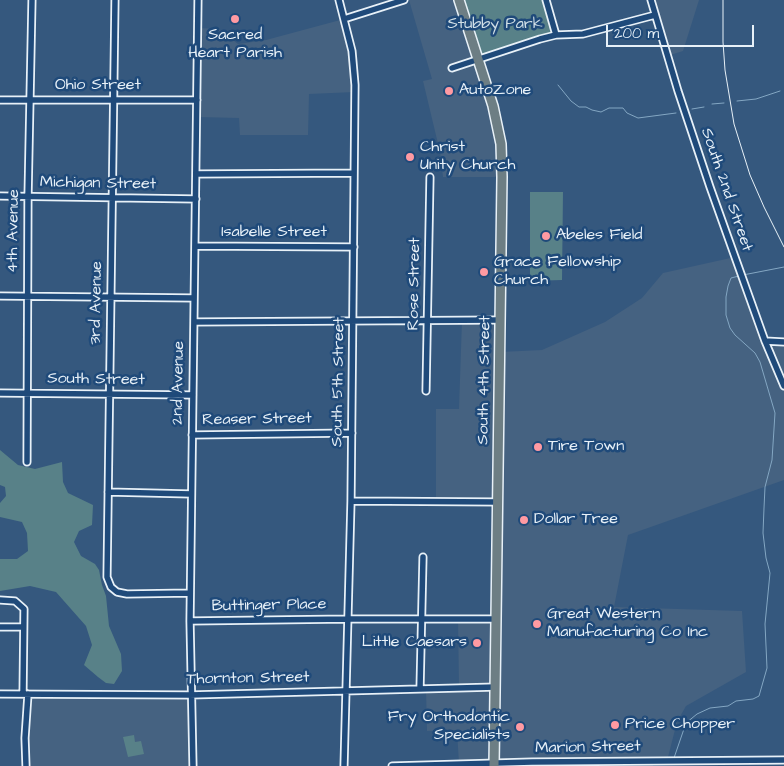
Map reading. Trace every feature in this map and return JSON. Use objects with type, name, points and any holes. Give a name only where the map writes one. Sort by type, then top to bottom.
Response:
[{"type":"highway","name":"South 4th Street","points":[[459,0],[493,106],[501,144],[494,765]]},
{"type":"street","name":"4th Avenue","points":[[27,462],[28,197],[32,0]]},
{"type":"street","name":"3rd Avenue","points":[[115,0],[108,577],[110,587],[116,592],[127,594],[190,593]]},
{"type":"street","name":"2nd Avenue","points":[[193,766],[190,694],[190,593],[198,0]]},
{"type":"street","name":"South 5th Street","points":[[339,0],[352,51],[355,85],[354,322],[344,766]]},
{"type":"street","points":[[344,19],[404,0]]},
{"type":"street","points":[[546,0],[556,35]]},
{"type":"street","name":"South 2nd Street","points":[[651,0],[680,99],[737,264],[765,341],[784,386]]},
{"type":"street","points":[[452,68],[556,35],[583,34],[655,14]]},
{"type":"street","name":"Ohio Street","points":[[0,100],[197,100]]},
{"type":"street","points":[[196,174],[354,173]]},
{"type":"street","name":"Rose Street","points":[[426,391],[430,178]]},
{"type":"street","name":"Michigan Street","points":[[0,196],[196,199]]},
{"type":"street","name":"Isabelle Street","points":[[195,246],[354,247]]},
{"type":"street","points":[[0,296],[194,298]]},
{"type":"street","points":[[194,322],[500,320]]},
{"type":"street","points":[[765,341],[784,342]]},
{"type":"street","name":"South Street","points":[[0,393],[193,395]]},
{"type":"street","name":"Reaser Street","points":[[192,435],[352,433]]},
{"type":"street","points":[[108,492],[191,494]]},
{"type":"street","points":[[351,501],[498,502]]},
{"type":"street","points":[[420,689],[423,557]]},
{"type":"street","points":[[0,600],[15,601],[24,609],[26,766]]},
{"type":"street","name":"Buttinger Place","points":[[190,621],[496,619]]},
{"type":"street","points":[[0,628],[24,627]]},
{"type":"street","name":"Thornton Street","points":[[0,694],[190,694],[496,687]]},
{"type":"street","name":"Marion Street","points":[[392,766],[784,760]]},
{"type":"shaded area","points":[[409,0],[459,0],[493,106],[502,177],[443,177],[440,152],[423,81],[432,79]]},
{"type":"shaded area","points":[[651,0],[699,0],[683,51],[667,56]]},
{"type":"shaded area","points":[[344,19],[352,51],[355,92],[309,94],[308,135],[240,135],[239,118],[197,117],[198,28],[219,29],[238,44],[266,40]]},
{"type":"shaded area","points":[[735,257],[765,341],[784,342],[784,480],[628,535],[614,607],[742,611],[746,672],[686,706],[677,722],[667,761],[653,761],[653,766],[455,766],[459,764],[457,730],[427,731],[426,689],[459,688],[458,619],[496,619],[498,502],[436,502],[436,409],[459,409],[462,320],[500,320],[500,352],[542,350],[605,322],[642,298],[663,273]]},
{"type":"shaded area","points":[[28,694],[190,695],[193,766],[26,766]]},
{"type":"green space","name":"Stubby Park","points":[[459,0],[546,0],[556,35],[479,59]]},
{"type":"green space","name":"Abeles Field","points":[[530,192],[563,192],[562,280],[530,281]]},
{"type":"green space","points":[[0,450],[18,465],[35,469],[62,462],[63,482],[68,493],[93,505],[92,525],[79,531],[74,542],[81,556],[95,564],[99,570],[106,596],[109,626],[121,654],[122,671],[114,684],[106,683],[84,665],[92,645],[86,626],[56,592],[30,586],[0,591],[0,559],[17,559],[28,551],[27,533],[22,522],[0,517],[0,503],[6,496],[5,487],[0,485]]},
{"type":"green space","points":[[134,735],[135,742],[141,741],[144,754],[128,757],[123,737]]},
{"type":"waterway","points":[[558,85],[571,101],[579,107],[586,107],[601,112],[609,108],[623,108],[627,113],[638,118],[676,113]]},
{"type":"waterway","points":[[737,101],[756,99],[780,91]]},
{"type":"waterway","points":[[712,104],[724,103]]},
{"type":"waterway","points":[[692,109],[704,107]]},
{"type":"waterway","points":[[743,275],[784,267]]},
{"type":"waterway","points":[[674,758],[686,723],[697,714],[710,708],[728,706],[736,701],[753,699],[759,696],[767,668],[765,624],[770,573],[763,533],[765,487],[772,460],[775,413],[760,362],[755,353],[735,335],[730,328],[726,315],[728,286],[731,278],[739,276]]},
{"type":"railway","points":[[723,0],[725,70],[734,124],[750,175],[784,247]]},
{"type":"place","name":"Sacred Heart Parish","points":[[235,19]]},
{"type":"place","name":"AutoZone","points":[[449,91]]},
{"type":"place","name":"Christ Unity Church","points":[[410,157]]},
{"type":"place","name":"Abeles Field","points":[[546,236]]},
{"type":"place","name":"Grace Fellowship Church","points":[[484,272]]},
{"type":"place","name":"Tire Town","points":[[538,447]]},
{"type":"place","name":"Dollar Tree","points":[[524,520]]},
{"type":"place","name":"Great Western Manufacturing Co Inc","points":[[537,624]]},
{"type":"place","name":"Little Caesars","points":[[477,643]]},
{"type":"place","name":"Price Chopper","points":[[615,725]]},
{"type":"place","name":"Fry Orthodontic Specialists","points":[[520,727]]}]
